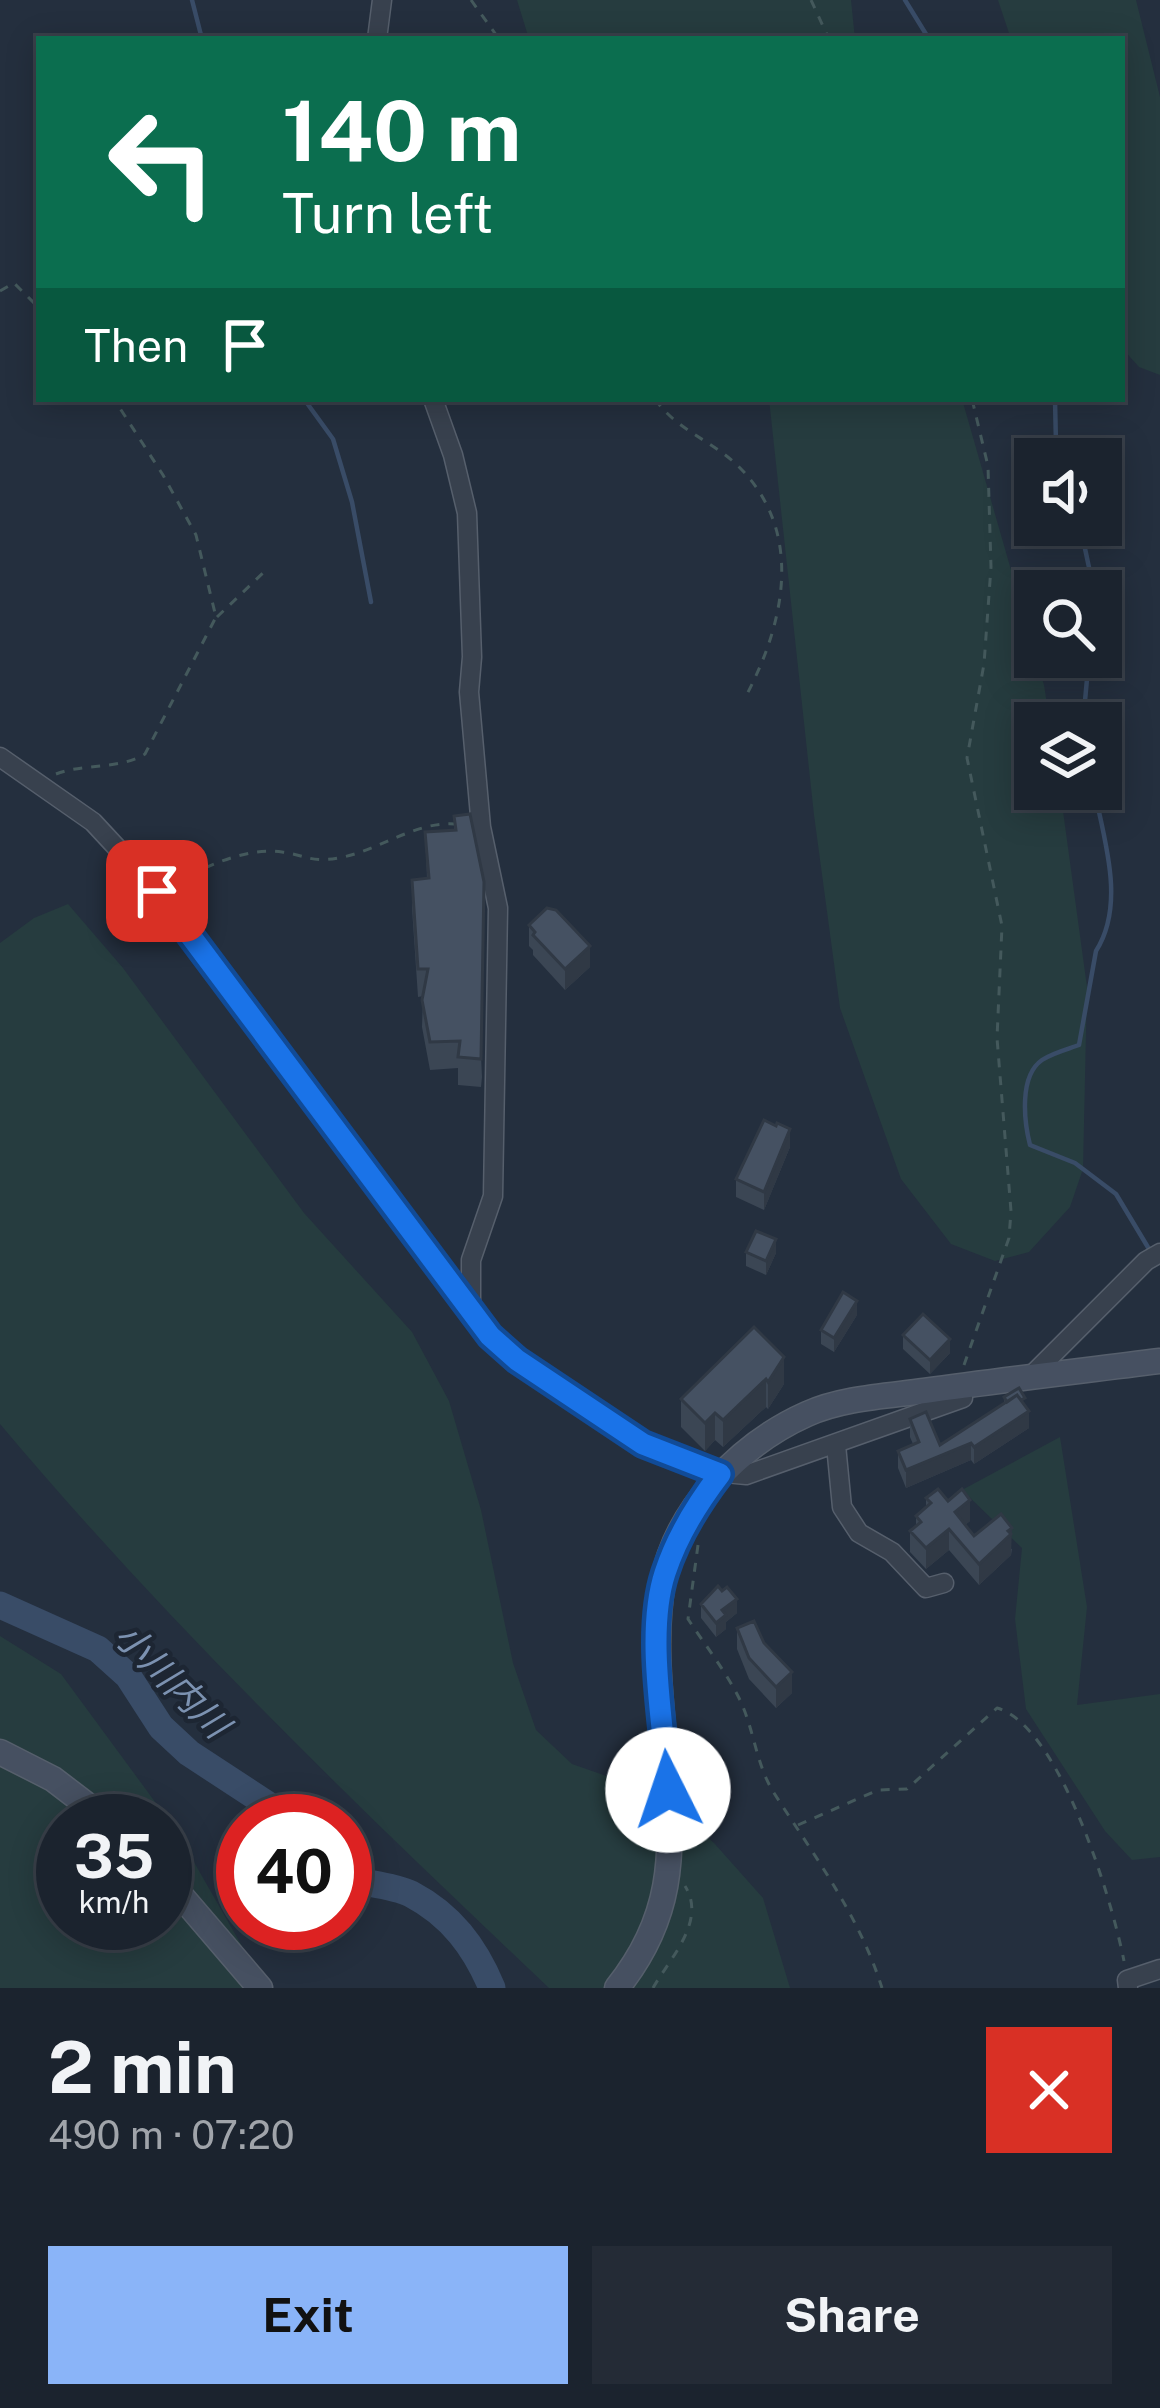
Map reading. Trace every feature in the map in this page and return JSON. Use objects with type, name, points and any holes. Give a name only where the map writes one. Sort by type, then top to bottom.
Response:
[{"type":"street","points":[[377,36],[382,0]]},
{"type":"street","points":[[435,402],[467,513],[469,692],[481,827],[498,908],[493,1196],[471,1260],[471,1306]]},
{"type":"street","points":[[0,757],[93,822],[157,891],[490,1336],[517,1360],[643,1444],[720,1474],[746,1475],[963,1398],[962,1386]]},
{"type":"street","points":[[1029,1378],[1160,1252]]},
{"type":"street","points":[[617,1988],[657,1927],[670,1852],[657,1632],[664,1575],[686,1526],[720,1474],[763,1438],[811,1412],[871,1398],[1160,1361]]},
{"type":"street","points":[[836,1445],[842,1507],[859,1533],[892,1552],[926,1588],[944,1583]]},
{"type":"street","points":[[0,1752],[73,1794]]},
{"type":"street","points":[[192,1908],[260,1988]]},
{"type":"street","points":[[1128,1984],[1160,1969]]},
{"type":"path","points":[[471,0],[497,36]]},
{"type":"path","points":[[812,0],[828,36]]},
{"type":"path","points":[[0,291],[14,283],[36,305]]},
{"type":"path","points":[[116,402],[196,535],[216,617]]},
{"type":"path","points":[[658,402],[685,430],[741,468],[766,502],[779,531],[784,576],[777,619],[764,663],[746,696]]},
{"type":"path","points":[[962,1386],[966,1351],[1009,1238],[1011,1210],[998,1038],[1002,926],[968,758],[984,664],[991,567],[988,466],[973,402]]},
{"type":"path","points":[[42,785],[70,769],[134,761],[145,754],[216,617],[263,573]]},
{"type":"path","points":[[157,891],[241,856],[282,851],[310,861],[325,860],[378,847],[434,823],[481,827]]},
{"type":"path","points":[[686,1526],[699,1536],[688,1619],[739,1698],[772,1790],[798,1825],[871,1952],[882,1988]]},
{"type":"path","points":[[798,1825],[878,1790],[908,1790],[997,1708],[1013,1712],[1046,1751],[1078,1815],[1114,1911],[1128,1984]]},
{"type":"green space","points":[[517,0],[851,0],[855,36],[528,36]]},
{"type":"green space","points":[[998,0],[1136,0],[1160,97],[1160,375],[1139,367],[1125,351],[1125,36],[1010,36]]},
{"type":"green space","points":[[769,402],[963,402],[1014,580],[1014,678],[1042,678],[1047,702],[1014,702],[1014,810],[1063,810],[1087,987],[1083,1169],[1070,1207],[1029,1252],[995,1261],[951,1244],[901,1179],[840,1008]]},
{"type":"green space","points":[[68,904],[123,968],[304,1213],[412,1332],[449,1401],[481,1510],[513,1663],[536,1730],[572,1764],[658,1794],[714,1843],[763,1898],[790,1988],[549,1988],[372,1818],[372,1794],[347,1794],[197,1643],[0,1424],[0,943],[34,918]]},
{"type":"green space","points":[[1060,1437],[1087,1607],[1077,1705],[1160,1694],[1160,1857],[1132,1860],[1105,1831],[1026,1709],[1015,1619],[1022,1548],[962,1490]]},
{"type":"green space","points":[[0,1636],[61,1674],[149,1794],[36,1794],[36,1950],[192,1950],[192,1859],[216,1901],[216,1950],[244,1950],[266,1988],[0,1988]]},
{"type":"building","points":[[470,814],[484,882],[481,1059],[458,1057],[460,1041],[430,1042],[422,1000],[428,969],[418,969],[412,880],[429,878],[425,832],[456,830],[454,816]]},
{"type":"building","points":[[547,908],[556,910],[590,946],[565,969],[529,925]]},
{"type":"building","points":[[764,1120],[790,1129],[764,1192],[736,1179]]},
{"type":"building","points":[[756,1231],[776,1239],[766,1261],[746,1252]]},
{"type":"building","points":[[843,1292],[857,1301],[834,1338],[821,1330]]},
{"type":"building","points":[[923,1314],[950,1339],[930,1360],[903,1335]]},
{"type":"building","points":[[754,1327],[784,1357],[768,1382],[766,1379],[723,1420],[715,1413],[705,1423],[681,1399]]},
{"type":"building","points":[[1019,1388],[1025,1398],[1017,1395],[1007,1402],[1004,1397]]},
{"type":"building","points":[[1017,1395],[1029,1411],[974,1447],[971,1443],[906,1470],[898,1451],[919,1442],[910,1419],[926,1412],[940,1445]]},
{"type":"building","points":[[938,1489],[948,1501],[962,1489],[970,1500],[955,1512],[974,1536],[1001,1514],[1011,1534],[979,1564],[949,1529],[926,1548],[910,1531],[921,1522],[916,1516],[931,1503],[926,1498]]},
{"type":"building","points":[[718,1586],[722,1591],[727,1587],[737,1599],[722,1610],[726,1615],[716,1623],[701,1604]]},
{"type":"building","points":[[754,1621],[764,1643],[792,1672],[776,1687],[749,1658],[737,1628]]},
{"type":"waterway","points":[[192,0],[201,36]]},
{"type":"waterway","points":[[905,0],[927,36]]},
{"type":"waterway","points":[[306,402],[333,439],[352,502],[371,602]]},
{"type":"waterway","points":[[1055,402],[1056,438]]},
{"type":"waterway","points":[[1084,546],[1090,570]]},
{"type":"waterway","points":[[1085,702],[1087,678]]},
{"type":"waterway","points":[[1098,810],[1110,871],[1110,913],[1096,951],[1079,1045],[1050,1055],[1035,1067],[1025,1099],[1026,1124],[1030,1145],[1075,1163],[1116,1194],[1152,1254]]},
{"type":"waterway","name":"小川内川","points":[[0,1605],[98,1649],[128,1676],[161,1727],[189,1753],[252,1794]]},
{"type":"waterway","name":"小川内川","points":[[372,1884],[404,1891],[450,1922],[478,1959],[492,1988]]},
{"type":"route","points":[[157,891],[490,1336],[517,1360],[643,1444],[720,1474],[694,1510],[664,1575],[657,1632],[668,1790]]}]
